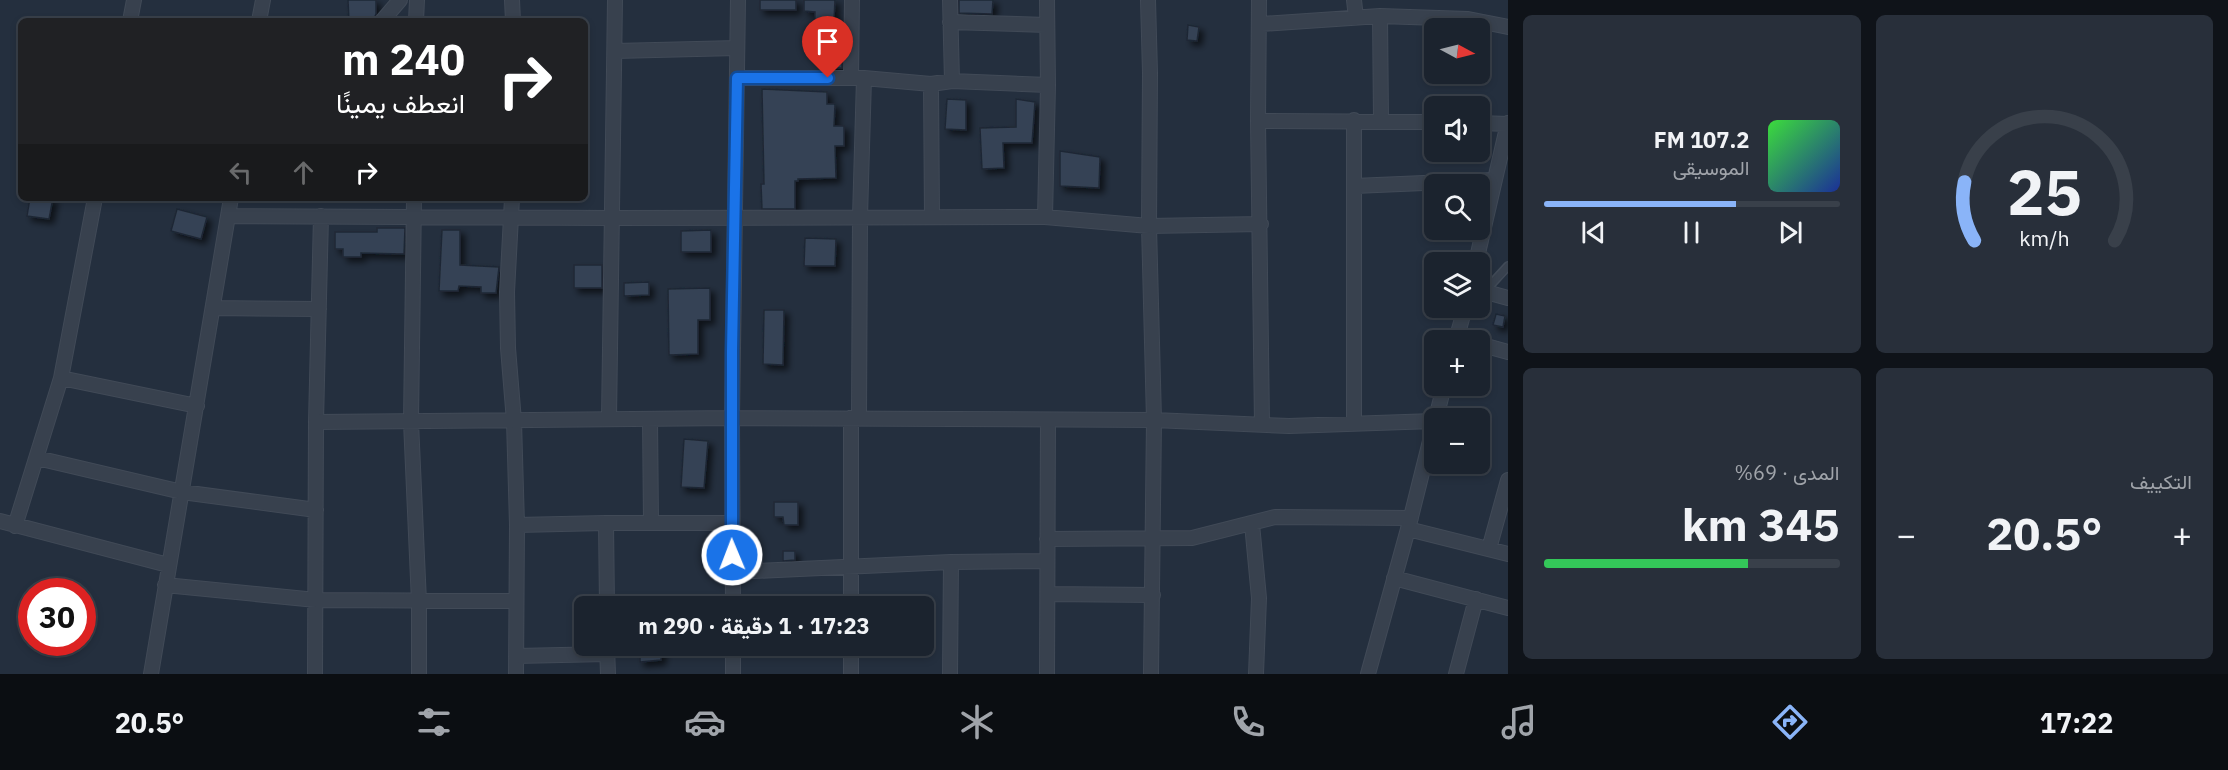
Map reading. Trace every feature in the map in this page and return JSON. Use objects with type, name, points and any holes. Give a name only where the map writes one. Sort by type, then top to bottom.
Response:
[{"type":"street","points":[[131,18],[134,0]]},
{"type":"street","points":[[260,18],[263,0]]},
{"type":"street","points":[[385,18],[400,0]]},
{"type":"street","points":[[416,18],[417,0]]},
{"type":"street","points":[[512,0],[513,18]]},
{"type":"street","points":[[609,419],[615,0]]},
{"type":"street","points":[[733,596],[732,418],[738,0]]},
{"type":"street","points":[[850,596],[860,217],[857,78],[852,0]]},
{"type":"street","points":[[950,0],[952,81]]},
{"type":"street","points":[[1045,217],[1047,0]]},
{"type":"street","points":[[1148,0],[1149,226],[1154,420],[1151,674]]},
{"type":"street","points":[[1260,0],[1258,121],[1262,424]]},
{"type":"street","points":[[1354,0],[1356,18]]},
{"type":"street","points":[[1260,24],[1380,16],[1468,19],[1508,27]]},
{"type":"street","points":[[1380,16],[1381,120]]},
{"type":"street","points":[[950,22],[1047,25]]},
{"type":"street","points":[[615,51],[737,48]]},
{"type":"street","points":[[737,78],[857,78],[932,84],[952,81],[1048,85]]},
{"type":"street","points":[[932,84],[932,217]]},
{"type":"street","points":[[1354,120],[1354,422]]},
{"type":"street","points":[[1258,121],[1424,122]]},
{"type":"street","points":[[1478,252],[1508,124],[1490,123]]},
{"type":"street","points":[[1354,186],[1494,180]]},
{"type":"street","points":[[15,526],[61,378],[94,201]]},
{"type":"street","points":[[151,674],[230,201]]},
{"type":"street","points":[[414,201],[411,422],[419,602],[419,674]]},
{"type":"street","points":[[512,201],[507,292],[507,348],[514,421],[517,525],[516,674]]},
{"type":"street","points":[[228,216],[1045,217],[1149,226],[1260,224]]},
{"type":"street","points":[[315,674],[316,422],[321,216]]},
{"type":"street","points":[[1490,293],[1508,298]]},
{"type":"street","points":[[213,308],[319,309]]},
{"type":"street","points":[[1490,347],[1508,352]]},
{"type":"street","points":[[61,378],[197,406]]},
{"type":"street","points":[[316,422],[855,418],[1154,420],[1329,425],[1354,422],[1424,421]]},
{"type":"street","points":[[650,419],[651,522]]},
{"type":"street","points":[[1047,674],[1048,421]]},
{"type":"street","points":[[37,458],[182,492],[316,510]]},
{"type":"street","points":[[1368,674],[1424,462]]},
{"type":"street","points":[[1489,549],[1505,504],[1508,480]]},
{"type":"street","points":[[1047,539],[1192,538],[1275,517],[1409,523],[1508,554]]},
{"type":"street","points":[[0,521],[168,565]]},
{"type":"street","points":[[606,523],[607,596]]},
{"type":"street","points":[[517,525],[732,523]]},
{"type":"street","points":[[1252,524],[1259,598],[1256,674]]},
{"type":"street","points":[[733,572],[951,562],[1047,561]]},
{"type":"street","points":[[950,674],[951,562]]},
{"type":"street","points":[[1394,578],[1508,608]]},
{"type":"street","points":[[165,585],[316,600],[515,601]]},
{"type":"street","points":[[1048,594],[1153,595]]},
{"type":"street","points":[[1456,674],[1476,599]]},
{"type":"street","points":[[516,656],[574,652]]},
{"type":"street","points":[[607,656],[608,674]]},
{"type":"street","points":[[733,656],[733,674]]},
{"type":"street","points":[[851,656],[851,674]]},
{"type":"lane","points":[[1490,283],[1508,266]]},
{"type":"building","points":[[348,0],[376,0],[374,18],[349,18]]},
{"type":"building","points":[[760,0],[796,0],[796,10],[760,10]]},
{"type":"building","points":[[804,0],[835,0],[833,40],[814,39],[815,12],[804,11]]},
{"type":"building","points":[[959,0],[993,0],[992,14],[959,13]]},
{"type":"building","points":[[1188,25],[1199,27],[1197,41],[1187,40]]},
{"type":"building","points":[[827,48],[842,48],[842,68],[827,68]]},
{"type":"building","points":[[762,89],[827,92],[827,104],[835,104],[834,126],[844,126],[844,146],[835,146],[836,178],[795,181],[795,209],[762,209],[761,184],[764,184]]},
{"type":"building","points":[[947,99],[966,100],[966,130],[945,129]]},
{"type":"building","points":[[1016,99],[1035,102],[1032,143],[1003,143],[1004,168],[982,169],[980,128],[1016,127]]},
{"type":"building","points":[[1060,151],[1100,157],[1099,188],[1060,186]]},
{"type":"building","points":[[30,201],[52,201],[49,219],[27,216]]},
{"type":"building","points":[[177,209],[207,217],[201,239],[171,231]]},
{"type":"building","points":[[377,228],[405,228],[404,254],[361,253],[361,257],[343,257],[343,249],[335,249],[335,232],[377,232]]},
{"type":"building","points":[[442,230],[460,230],[460,265],[499,267],[496,293],[481,293],[481,287],[459,286],[458,291],[439,291]]},
{"type":"building","points":[[711,230],[711,252],[681,252],[681,231]]},
{"type":"building","points":[[805,238],[836,239],[835,266],[804,266]]},
{"type":"building","points":[[574,265],[602,265],[602,288],[574,288]]},
{"type":"building","points":[[649,282],[649,295],[624,296],[624,283]]},
{"type":"building","points":[[710,288],[710,320],[698,320],[698,354],[669,355],[668,289]]},
{"type":"building","points":[[764,310],[784,310],[783,365],[763,364]]},
{"type":"building","points":[[1496,314],[1505,316],[1503,327],[1493,325]]},
{"type":"building","points":[[684,439],[708,441],[704,488],[681,487]]},
{"type":"building","points":[[774,502],[798,502],[798,525],[784,525],[783,517],[774,517]]},
{"type":"building","points":[[783,551],[795,551],[795,560],[783,561]]},
{"type":"building","points":[[640,656],[661,656],[661,660],[640,662]]},
{"type":"route","points":[[732,555],[732,351],[737,78],[828,78]]}]
